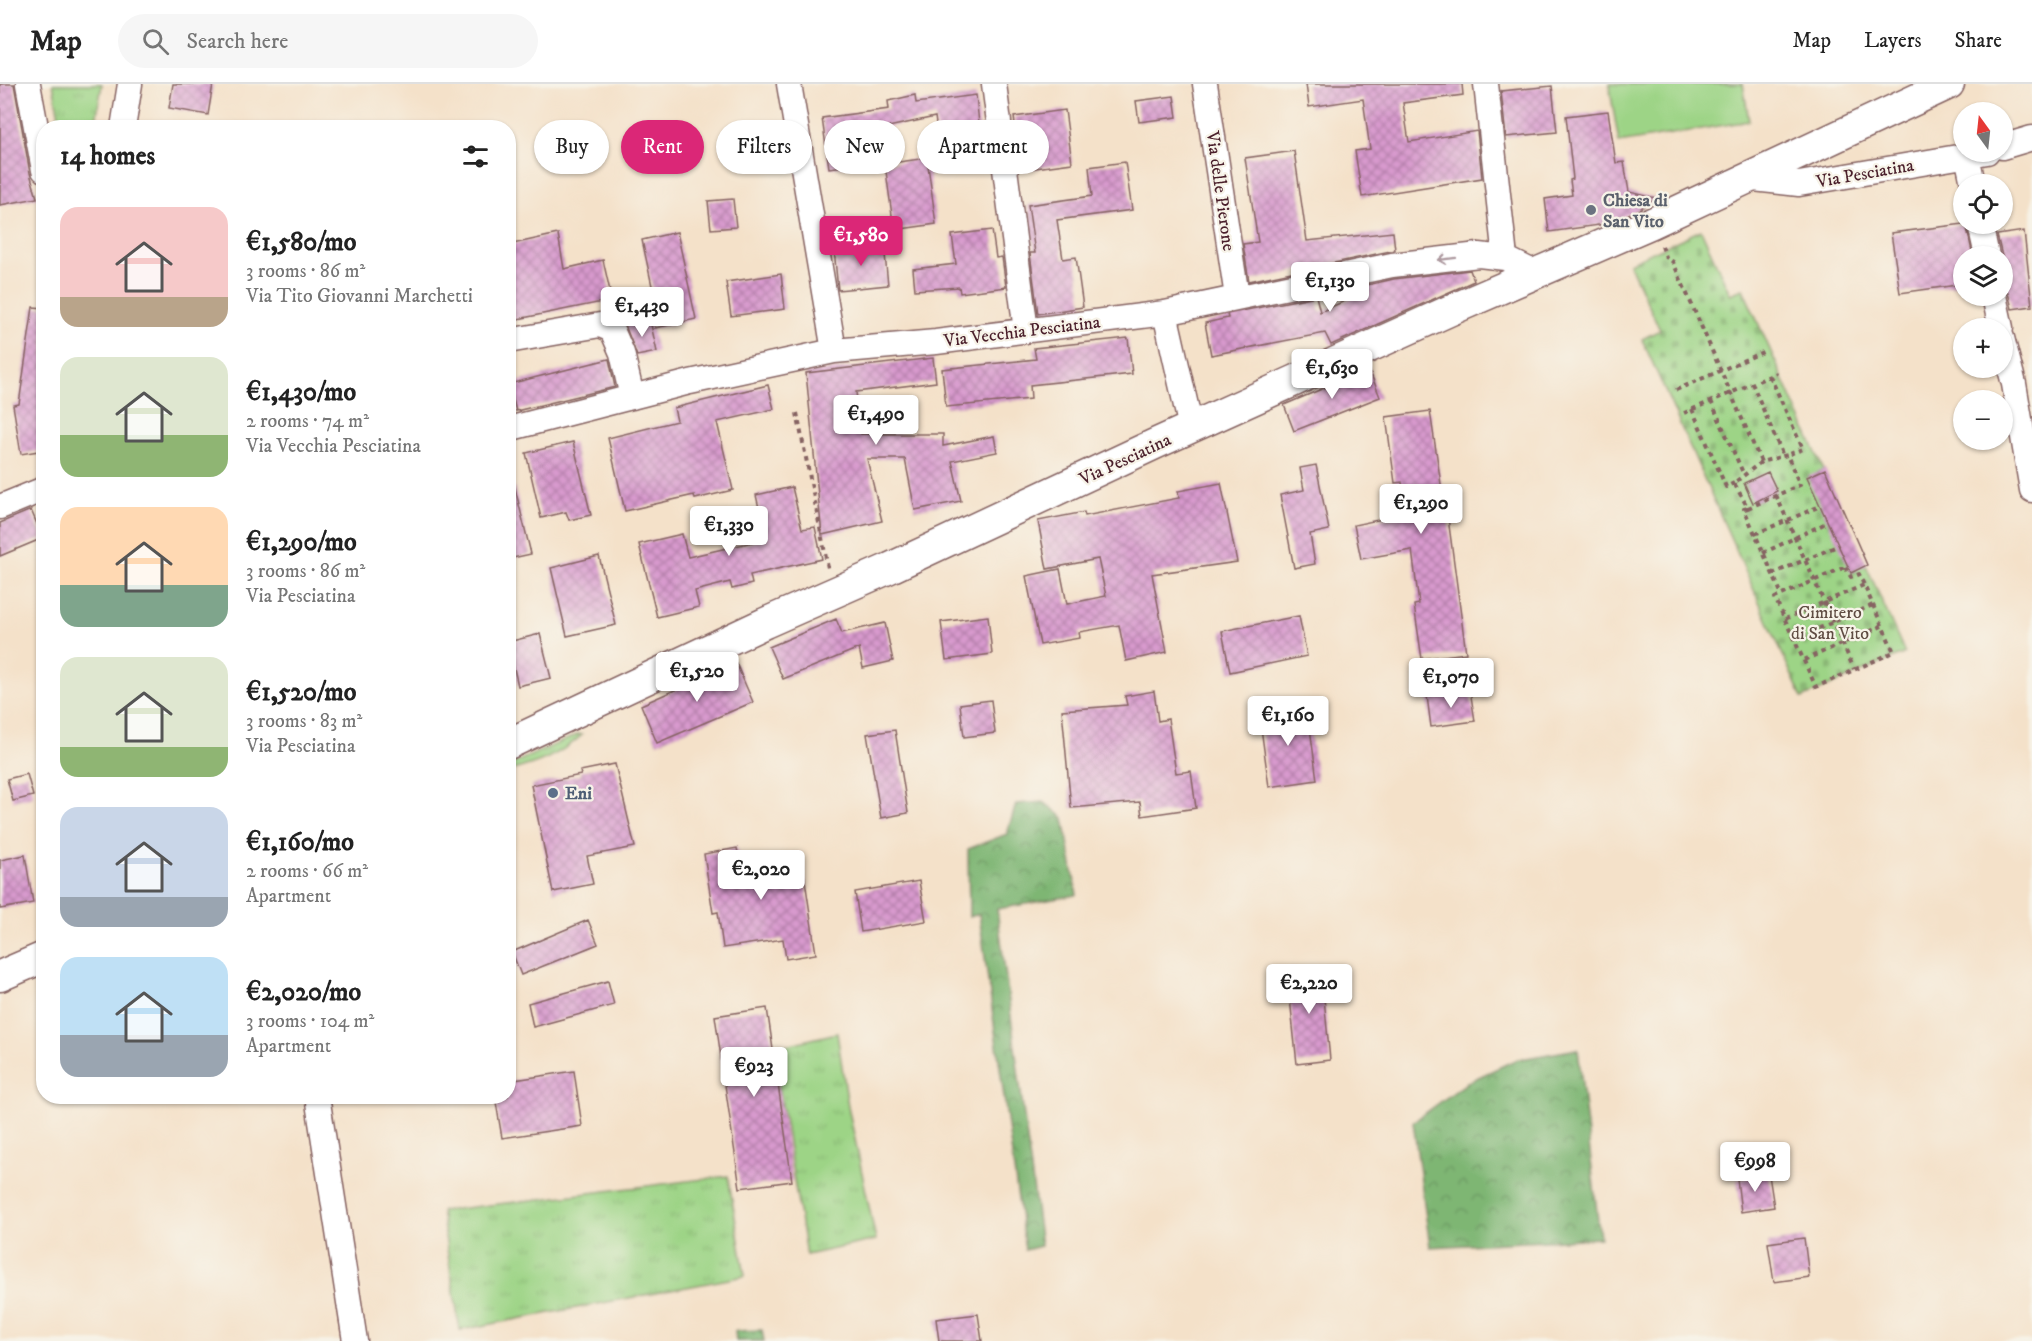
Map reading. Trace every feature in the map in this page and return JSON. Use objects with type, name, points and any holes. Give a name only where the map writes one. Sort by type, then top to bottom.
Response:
[{"type":"main road","name":"Via Pesciatina","points":[[516,740],[1191,428],[1534,273],[1652,223],[1949,84]]},
{"type":"main road","points":[[0,976],[36,960]]},
{"type":"street","points":[[28,84],[36,127]]},
{"type":"street","points":[[124,120],[130,84]]},
{"type":"street","points":[[789,84],[834,351]]},
{"type":"street","points":[[994,84],[1026,331]]},
{"type":"street","name":"Via delle Pierone","points":[[1206,84],[1237,297]]},
{"type":"street","points":[[1486,84],[1506,258]]},
{"type":"street","points":[[2013,144],[2032,138]]},
{"type":"street","name":"Via Pesciatina","points":[[1744,178],[1799,184],[1953,157]]},
{"type":"street","name":"Via Vecchia Pesciatina","points":[[516,427],[632,397],[834,351],[1026,331],[1165,313],[1392,265],[1479,255],[1506,258],[1534,273]]},
{"type":"street","points":[[1165,313],[1191,428]]},
{"type":"street","points":[[516,340],[600,325],[606,327],[612,330],[622,353],[632,397]]},
{"type":"street","points":[[2012,378],[2030,461],[2032,490]]},
{"type":"street","points":[[0,507],[36,492]]},
{"type":"street","points":[[318,1104],[355,1341]]},
{"type":"path","points":[[1652,223],[1666,257],[1673,262],[1761,462]]},
{"type":"path","points":[[1676,390],[1765,351]]},
{"type":"path","points":[[1684,413],[1777,373]]},
{"type":"path","points":[[1692,409],[1726,487],[1761,462],[1803,449],[1770,376]]},
{"type":"path","points":[[1752,383],[1800,485],[1744,510],[1782,595]]},
{"type":"path","points":[[1711,401],[1744,475]]},
{"type":"path","points":[[797,412],[833,592]]},
{"type":"path","points":[[1734,483],[1748,508]]},
{"type":"path","points":[[1776,495],[1854,669]]},
{"type":"path","points":[[1755,534],[1818,507]]},
{"type":"path","points":[[1763,553],[1824,524]]},
{"type":"path","points":[[1772,574],[1835,547]]},
{"type":"path","points":[[1845,567],[1851,577],[1859,574],[1864,585],[1894,652],[1816,687],[1775,598],[1845,567]]},
{"type":"path","points":[[1785,619],[1864,585]]},
{"type":"path","points":[[1794,639],[1873,605]]},
{"type":"path","points":[[1804,660],[1882,626]]},
{"type":"green space","points":[[53,84],[102,84],[96,120],[60,120]]},
{"type":"green space","points":[[1609,84],[1743,84],[1749,121],[1619,143]]},
{"type":"green space","name":"Cimitero di San Vito","points":[[1701,230],[1730,294],[1743,289],[1905,653],[1802,698],[1642,339],[1660,330],[1629,263]]},
{"type":"green space","points":[[579,734],[582,735],[557,753],[539,762],[516,769],[516,762]]},
{"type":"green space","points":[[1044,802],[1064,818],[1077,895],[997,909],[1041,1246],[1025,1250],[979,914],[969,917],[968,849],[1007,834],[1016,804]]},
{"type":"green space","points":[[837,1033],[848,1106],[876,1240],[806,1255],[773,1048]]},
{"type":"green space","points":[[1578,1049],[1600,1238],[1430,1247],[1413,1122],[1468,1082],[1515,1060]]},
{"type":"green space","points":[[728,1176],[745,1276],[460,1330],[441,1211]]},
{"type":"green space","points":[[762,1330],[764,1341],[736,1341],[735,1331]]},
{"type":"building","points":[[0,84],[14,84],[36,198],[0,205]]},
{"type":"building","points":[[173,84],[213,84],[208,115],[169,108]]},
{"type":"building","points":[[1306,84],[1462,84],[1463,95],[1403,103],[1409,142],[1477,131],[1482,178],[1362,197],[1355,151],[1370,149],[1363,99],[1309,107]]},
{"type":"building","points":[[1552,86],[1557,132],[1506,137],[1501,91]]},
{"type":"building","points":[[915,95],[916,103],[976,95],[979,120],[935,120],[935,117],[905,123],[905,120],[824,120],[824,132],[822,118],[889,109],[888,101]]},
{"type":"building","points":[[1174,96],[1177,117],[1139,122],[1136,101]]},
{"type":"building","points":[[1065,110],[1072,163],[1049,166],[1049,120],[1014,120],[1014,117]]},
{"type":"building","points":[[1608,111],[1616,163],[1624,162],[1629,192],[1656,198],[1638,210],[1606,224],[1549,232],[1545,199],[1572,195],[1570,180],[1573,179],[1566,116]]},
{"type":"building","points":[[1294,151],[1307,241],[1393,232],[1395,250],[1249,281],[1243,244],[1258,242],[1245,158]]},
{"type":"building","points":[[917,159],[917,174],[929,174],[936,224],[894,230],[886,174],[905,174],[905,161]]},
{"type":"building","points":[[1125,162],[1132,210],[1057,220],[1063,259],[1076,257],[1083,307],[1038,314],[1030,253],[1035,253],[1028,205],[1092,196],[1089,167]]},
{"type":"building","points":[[733,199],[736,227],[711,229],[708,201]]},
{"type":"building","points":[[1953,226],[1953,234],[1968,234],[1971,246],[1953,246],[1953,286],[1900,293],[1891,233]]},
{"type":"building","points":[[992,230],[996,258],[1002,257],[1006,287],[960,293],[959,287],[915,290],[913,269],[956,264],[952,235]]},
{"type":"building","points":[[2024,231],[2032,306],[2012,309],[2013,246],[2000,246],[1997,235]]},
{"type":"building","points":[[677,232],[696,319],[655,328],[649,296],[654,295],[642,240]]},
{"type":"building","points":[[558,234],[564,269],[603,260],[612,300],[516,319],[516,243]]},
{"type":"building","points":[[884,244],[888,285],[838,290],[834,249]]},
{"type":"building","points":[[1470,270],[1474,281],[1331,345],[1325,333],[1211,355],[1205,323],[1228,318],[1227,314],[1316,296],[1320,312],[1356,296],[1354,288],[1394,279]]},
{"type":"building","points":[[781,274],[785,309],[731,316],[726,282]]},
{"type":"building","points":[[33,307],[36,307],[36,451],[21,454],[13,405],[19,404]]},
{"type":"building","points":[[650,320],[657,352],[637,356],[625,325]]},
{"type":"building","points":[[1128,338],[1132,374],[1030,385],[1031,399],[946,407],[942,369],[1036,359],[1034,348]]},
{"type":"building","points":[[933,358],[936,382],[856,392],[861,434],[943,434],[943,446],[994,436],[997,452],[952,461],[961,501],[915,510],[905,459],[867,459],[882,521],[822,535],[806,373]]},
{"type":"building","points":[[609,359],[615,387],[516,411],[516,382]]},
{"type":"building","points":[[1369,369],[1380,397],[1294,431],[1284,405]]},
{"type":"building","points":[[768,385],[774,409],[717,422],[733,490],[695,499],[694,495],[625,511],[608,438],[677,421],[674,408]]},
{"type":"building","points":[[1430,411],[1444,504],[1446,503],[1466,653],[1422,659],[1414,605],[1419,604],[1412,550],[1361,559],[1354,525],[1406,514],[1402,482],[1395,483],[1386,417]]},
{"type":"building","points":[[573,442],[591,515],[569,520],[566,512],[541,518],[526,453]]},
{"type":"building","points":[[1316,465],[1329,530],[1310,534],[1315,564],[1294,568],[1280,495],[1304,490],[1300,468]]},
{"type":"building","points":[[1825,469],[1867,565],[1851,573],[1807,477]]},
{"type":"building","points":[[1768,472],[1777,491],[1753,503],[1744,483]]},
{"type":"building","points":[[1221,483],[1237,562],[1152,574],[1167,652],[1126,661],[1119,625],[1079,632],[1080,638],[1040,645],[1026,576],[1060,569],[1067,604],[1106,596],[1098,559],[1047,569],[1038,521],[1084,512],[1085,516],[1179,498],[1178,491]]},
{"type":"building","points":[[792,487],[802,529],[815,527],[822,559],[750,575],[752,584],[732,589],[730,582],[695,591],[699,607],[657,617],[639,544],[682,534],[688,557],[766,539],[756,495]]},
{"type":"building","points":[[516,492],[531,554],[516,557]]},
{"type":"building","points":[[31,510],[36,522],[36,541],[0,556],[0,523]]},
{"type":"building","points":[[599,556],[616,625],[567,636],[551,568]]},
{"type":"building","points":[[988,616],[992,654],[946,660],[941,622]]},
{"type":"building","points":[[1299,616],[1307,656],[1230,672],[1222,631]]},
{"type":"building","points":[[836,619],[842,633],[885,623],[893,661],[863,668],[859,648],[783,679],[769,647]]},
{"type":"building","points":[[540,634],[551,678],[518,686],[516,640]]},
{"type":"building","points":[[736,663],[753,702],[657,743],[641,705]]},
{"type":"building","points":[[1470,690],[1475,721],[1431,727],[1427,696]]},
{"type":"building","points":[[1154,691],[1158,721],[1168,719],[1176,773],[1191,771],[1196,808],[1142,816],[1140,802],[1071,808],[1062,710],[1127,705],[1125,696]]},
{"type":"building","points":[[991,700],[995,733],[964,737],[960,704]]},
{"type":"building","points":[[1307,706],[1317,780],[1269,787],[1259,713]]},
{"type":"building","points":[[895,730],[908,813],[881,818],[867,734]]},
{"type":"building","points":[[615,764],[635,847],[587,856],[593,884],[553,892],[531,785],[581,775],[580,771]]},
{"type":"building","points":[[27,774],[33,796],[13,801],[7,779]]},
{"type":"building","points":[[737,848],[740,862],[801,853],[816,954],[786,959],[783,939],[723,948],[718,912],[713,913],[704,854]]},
{"type":"building","points":[[25,855],[33,903],[0,909],[0,860]]},
{"type":"building","points":[[919,881],[926,921],[861,932],[855,892]]},
{"type":"building","points":[[588,920],[598,944],[521,975],[516,962],[516,950]]},
{"type":"building","points":[[1321,967],[1330,1060],[1297,1064],[1287,970]]},
{"type":"building","points":[[608,981],[614,1005],[533,1027],[528,1003]]},
{"type":"building","points":[[767,1008],[792,1181],[740,1188],[715,1016]]},
{"type":"building","points":[[574,1071],[582,1126],[502,1138],[496,1104],[516,1104],[516,1080]]},
{"type":"building","points":[[1769,1175],[1774,1207],[1741,1212],[1737,1179]]},
{"type":"building","points":[[1804,1238],[1809,1277],[1774,1282],[1768,1243]]},
{"type":"building","points":[[978,1314],[982,1341],[939,1341],[936,1319]]},
{"type":"place","name":"Chiesa di San Vito","points":[[1591,210]]},
{"type":"place","name":"Eni","points":[[553,793]]}]
